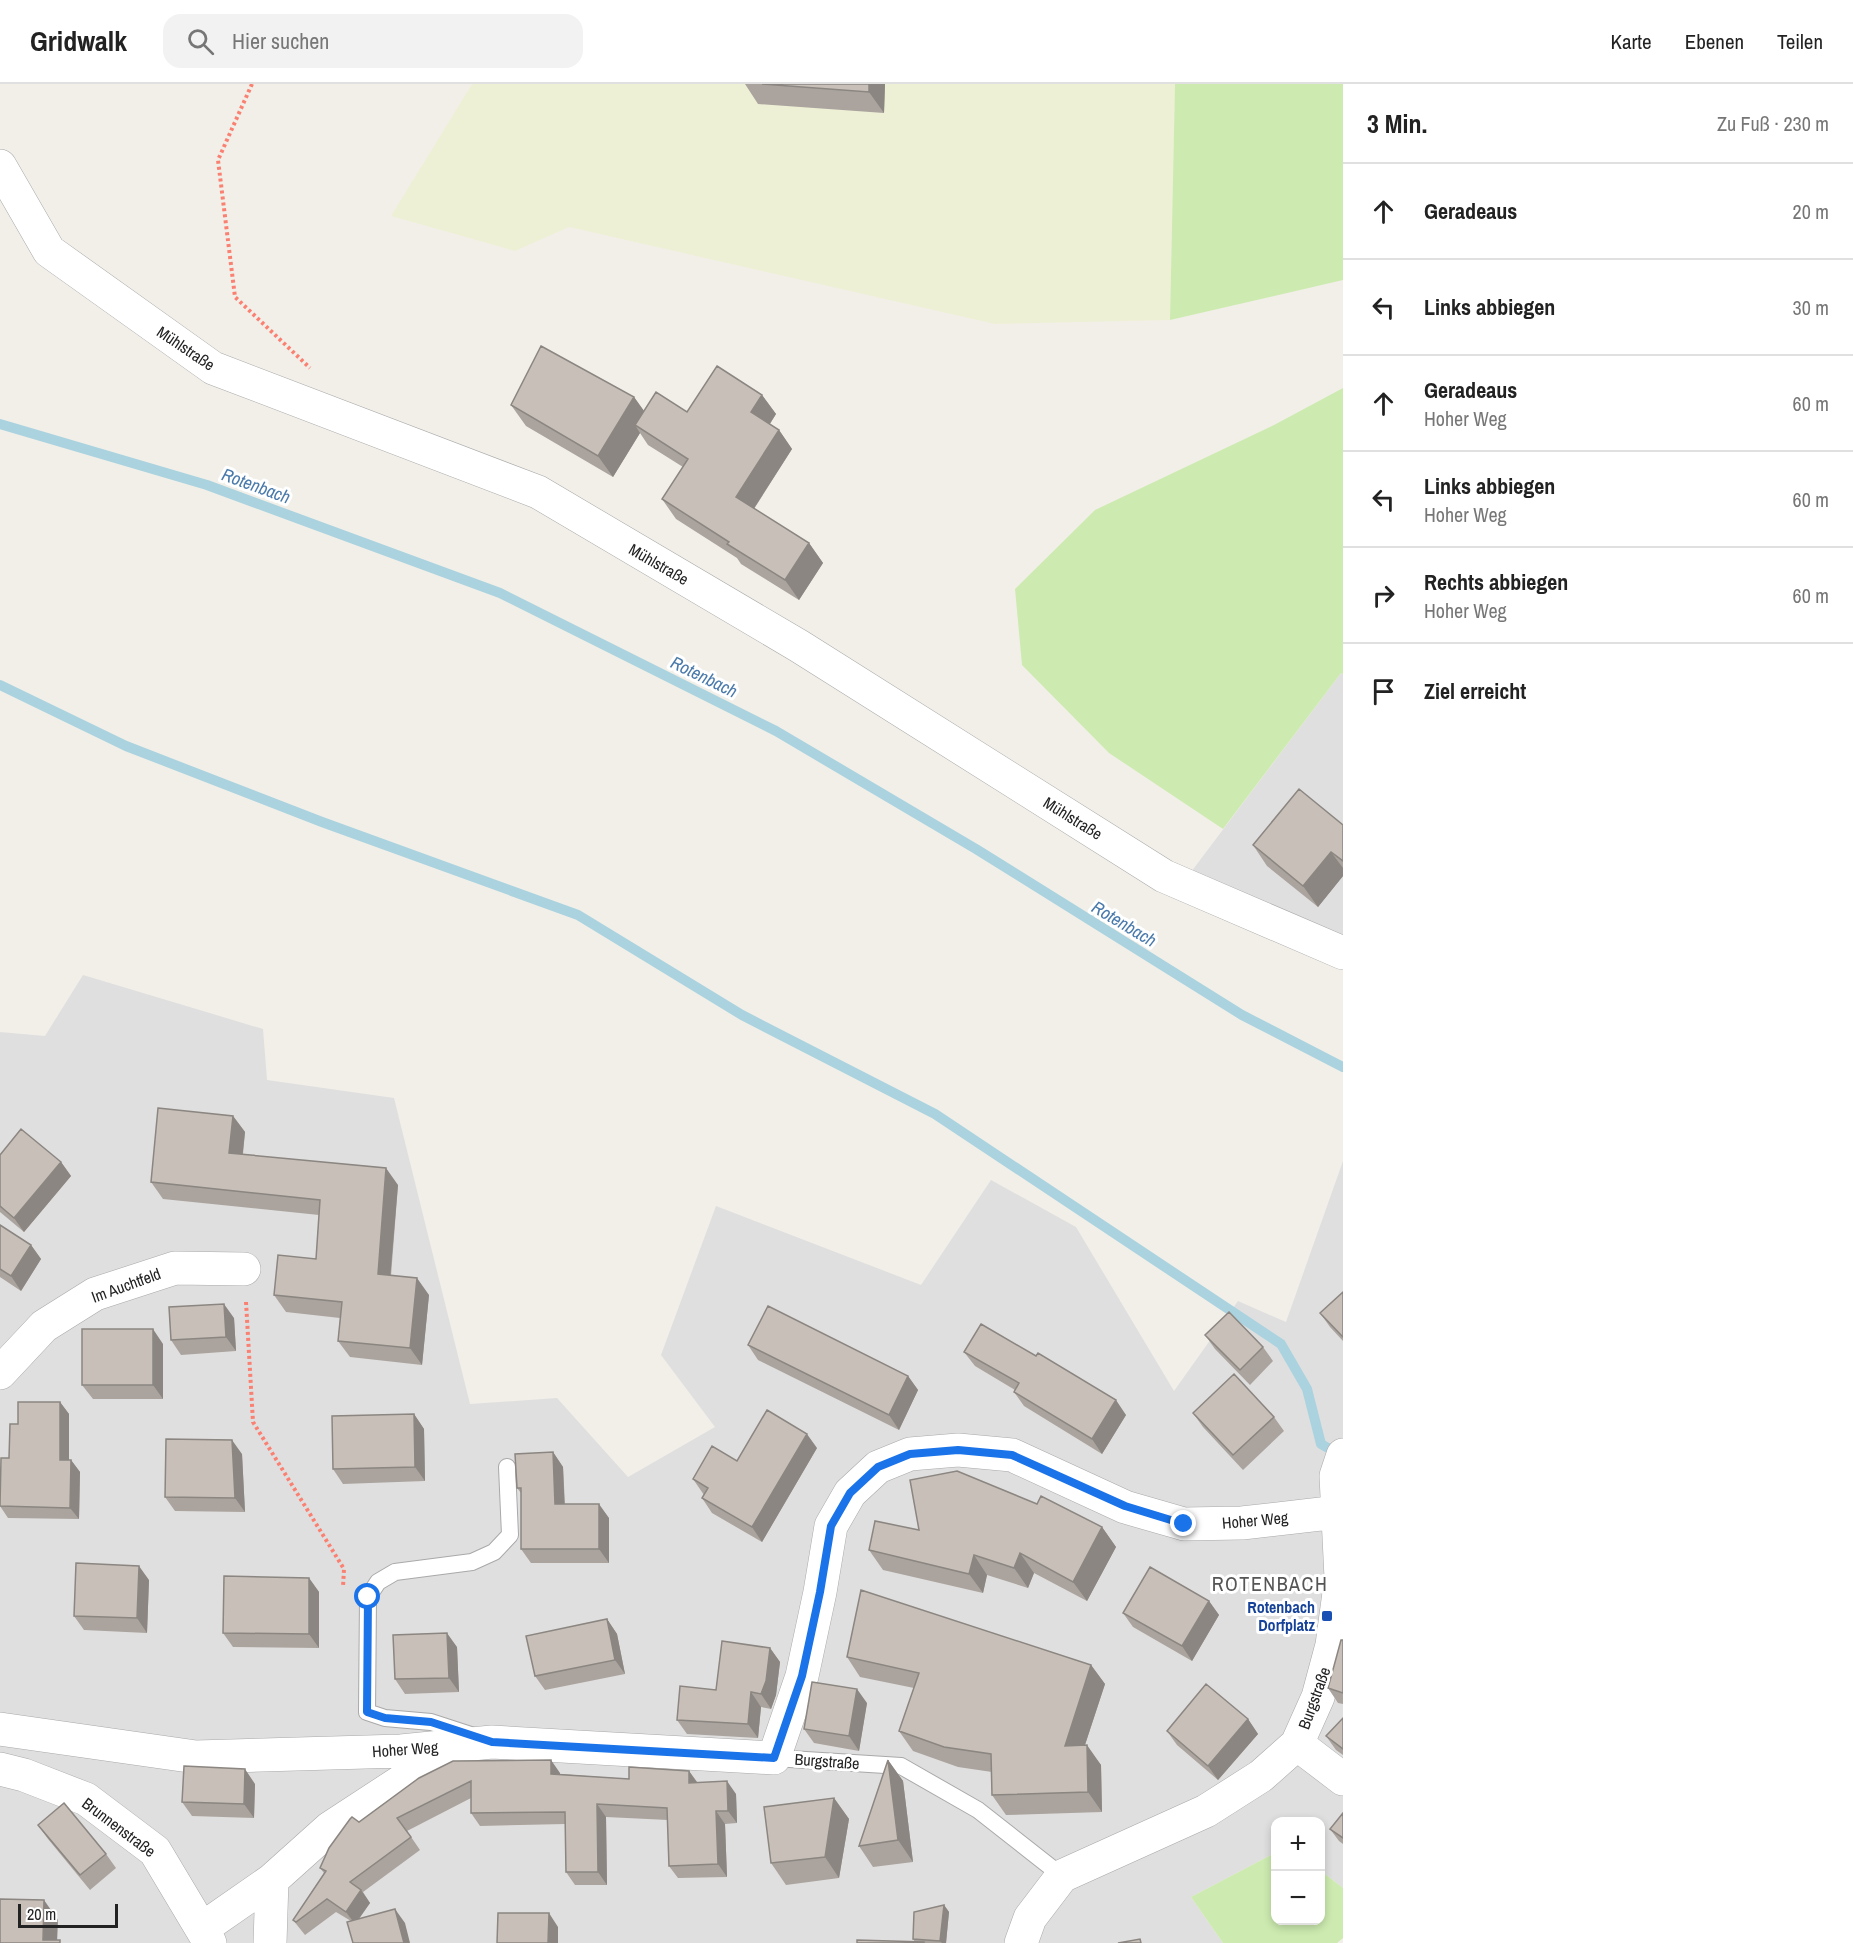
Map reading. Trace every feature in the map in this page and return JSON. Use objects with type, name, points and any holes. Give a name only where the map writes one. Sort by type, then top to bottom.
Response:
[{"type":"street","name":"Mühlstraße","points":[[0,166],[49,251],[213,369],[538,492],[799,646],[1164,876],[1343,953]]},
{"type":"street","name":"Im Auchtfeld","points":[[0,1373],[44,1326],[95,1294],[175,1268],[244,1269]]},
{"type":"street","name":"Hoher Weg","points":[[0,1729],[196,1757],[401,1750],[492,1742],[774,1758],[802,1676],[831,1526],[850,1493],[878,1467],[910,1454],[958,1450],[1012,1455],[1125,1506],[1184,1524],[1242,1523],[1338,1512]]},
{"type":"street","name":"Burgstraße","points":[[1021,1943],[1030,1918],[1062,1876],[1206,1810],[1261,1776],[1297,1744],[1318,1697],[1332,1645],[1341,1578],[1338,1512],[1340,1466]]},
{"type":"street","name":"Brunnenstraße","points":[[0,1769],[24,1775],[86,1799],[155,1851],[206,1936],[330,1828],[405,1779],[492,1742]]},
{"type":"street","points":[[1297,1744],[1343,1779]]},
{"type":"street","points":[[270,1943],[272,1880]]},
{"type":"lane","points":[[492,1742],[431,1722],[385,1718],[367,1712],[368,1597],[378,1582],[395,1572],[471,1562],[494,1552],[510,1535],[507,1467]]},
{"type":"lane","name":"Burgstraße","points":[[774,1758],[901,1766],[978,1810],[1062,1876]]},
{"type":"path","points":[[252,84],[218,160],[235,297],[318,375]]},
{"type":"path","points":[[244,1269],[253,1422],[344,1569],[343,1592]]},
{"type":"shaded area","points":[[1341,673],[1343,674],[1343,954],[1185,880]]},
{"type":"shaded area","points":[[83,975],[263,1029],[267,1080],[394,1098],[470,1404],[557,1398],[628,1477],[715,1427],[661,1355],[716,1206],[921,1285],[991,1180],[1076,1227],[1174,1391],[1238,1301],[1286,1322],[1343,1161],[1343,1888],[1325,1874],[1325,1817],[1271,1817],[1271,1855],[1191,1897],[1223,1943],[0,1943],[0,1032],[45,1036]]},
{"type":"green space","points":[[472,84],[1175,84],[1170,320],[995,324],[569,227],[515,251],[391,216]]},
{"type":"green space","points":[[1175,84],[1343,84],[1343,280],[1170,320]]},
{"type":"green space","points":[[1343,388],[1343,674],[1341,673],[1223,829],[1109,753],[1022,665],[1015,589],[1095,510],[1274,425]]},
{"type":"green space","points":[[1271,1855],[1271,1925],[1325,1925],[1325,1874],[1343,1888],[1343,1938],[1337,1943],[1223,1943],[1191,1897]]},
{"type":"building","points":[[762,84],[869,84],[869,92]]},
{"type":"building","points":[[541,346],[634,397],[598,456],[511,405]]},
{"type":"building","points":[[717,366],[762,395],[751,412],[779,430],[736,497],[809,543],[785,580],[727,544],[729,542],[662,499],[688,459],[635,425],[656,392],[687,412]]},
{"type":"building","points":[[1299,789],[1343,825],[1343,861],[1331,852],[1303,886],[1253,845]]},
{"type":"building","points":[[158,1108],[233,1116],[229,1153],[386,1168],[378,1274],[417,1278],[410,1348],[338,1341],[342,1302],[274,1295],[278,1255],[316,1259],[320,1200],[151,1182]]},
{"type":"building","points":[[21,1129],[61,1162],[14,1218],[0,1206],[0,1155]]},
{"type":"building","points":[[0,1225],[31,1245],[11,1276],[0,1269]]},
{"type":"building","points":[[1343,1292],[1343,1337],[1320,1313]]},
{"type":"building","points":[[224,1304],[226,1337],[171,1340],[169,1307]]},
{"type":"building","points":[[768,1306],[908,1376],[889,1415],[748,1345]]},
{"type":"building","points":[[1229,1312],[1263,1347],[1240,1370],[1205,1335]]},
{"type":"building","points":[[981,1324],[1036,1356],[1038,1353],[1116,1400],[1092,1439],[1014,1392],[1019,1383],[964,1352]]},
{"type":"building","points":[[82,1329],[153,1329],[153,1385],[82,1385]]},
{"type":"building","points":[[1234,1374],[1274,1417],[1233,1455],[1193,1413]]},
{"type":"building","points":[[18,1402],[60,1402],[60,1460],[71,1460],[70,1508],[0,1506],[1,1458],[9,1458],[10,1424],[18,1424]]},
{"type":"building","points":[[767,1410],[807,1434],[752,1527],[702,1498],[708,1488],[693,1479],[712,1446],[737,1461]]},
{"type":"building","points":[[414,1414],[415,1467],[333,1469],[332,1416]]},
{"type":"building","points":[[166,1439],[232,1440],[235,1498],[165,1497]]},
{"type":"building","points":[[553,1452],[555,1504],[599,1504],[599,1549],[521,1549],[521,1488],[517,1488],[515,1454]]},
{"type":"building","points":[[957,1471],[1037,1504],[1041,1496],[1102,1527],[1073,1582],[1020,1553],[1014,1568],[974,1555],[969,1574],[869,1550],[875,1521],[919,1530],[910,1480]]},
{"type":"building","points":[[76,1563],[139,1566],[137,1618],[74,1616]]},
{"type":"building","points":[[1150,1567],[1209,1601],[1182,1646],[1123,1613]]},
{"type":"building","points":[[224,1576],[309,1578],[309,1634],[223,1633]]},
{"type":"building","points":[[861,1590],[1091,1665],[1065,1746],[1087,1745],[1088,1792],[992,1795],[991,1754],[944,1747],[899,1731],[919,1673],[847,1657]]},
{"type":"building","points":[[607,1619],[615,1660],[535,1676],[526,1636]]},
{"type":"building","points":[[447,1633],[449,1678],[395,1679],[393,1635]]},
{"type":"building","points":[[1341,1640],[1343,1640],[1343,1693],[1328,1688]]},
{"type":"building","points":[[722,1641],[770,1648],[766,1681],[761,1694],[751,1692],[748,1724],[677,1720],[680,1686],[716,1690]]},
{"type":"building","points":[[812,1682],[857,1689],[849,1736],[804,1729]]},
{"type":"building","points":[[1206,1684],[1248,1719],[1208,1766],[1167,1731]]},
{"type":"building","points":[[1343,1718],[1343,1749],[1326,1736]]},
{"type":"building","points":[[551,1760],[551,1774],[629,1779],[629,1767],[689,1771],[689,1783],[727,1781],[728,1811],[716,1811],[718,1864],[669,1866],[667,1808],[597,1804],[598,1872],[566,1872],[565,1812],[471,1813],[471,1781],[397,1818],[411,1837],[350,1882],[361,1890],[346,1912],[327,1899],[296,1922],[293,1920],[326,1871],[320,1868],[329,1848],[352,1817],[359,1822],[419,1778],[453,1761]]},
{"type":"building","points":[[888,1760],[898,1840],[859,1846]]},
{"type":"building","points":[[184,1766],[245,1769],[244,1804],[182,1802]]},
{"type":"building","points":[[834,1798],[825,1857],[771,1863],[764,1807]]},
{"type":"building","points":[[64,1803],[106,1854],[80,1875],[38,1825]]},
{"type":"building","points":[[1343,1813],[1343,1838],[1330,1829]]},
{"type":"building","points":[[0,1899],[44,1900],[43,1940],[60,1940],[60,1943],[0,1943]]},
{"type":"building","points":[[944,1905],[940,1941],[913,1939],[914,1912]]},
{"type":"building","points":[[395,1909],[404,1943],[353,1943],[347,1922]]},
{"type":"building","points":[[498,1913],[549,1913],[548,1943],[497,1943]]},
{"type":"building","points":[[1140,1939],[1141,1943],[1118,1943]]},
{"type":"building","points":[[857,1940],[924,1942],[924,1943],[857,1943]]},
{"type":"waterway","name":"Rotenbach","points":[[0,424],[207,485],[500,593],[776,731],[976,849],[1242,1015],[1343,1067]]},
{"type":"waterway","points":[[0,685],[126,746],[322,822],[578,915],[742,1015],[935,1114],[1281,1344],[1307,1389],[1321,1444],[1340,1455]]},
{"type":"place","name":"Rotenbach Dorfplatz","points":[[1327,1616]]},
{"type":"district","name":"ROTENBACH","points":[[1270,1584]]},
{"type":"route","points":[[368,1597],[367,1712],[385,1718],[431,1722],[492,1742],[774,1758],[802,1676],[831,1526],[850,1493],[878,1467],[910,1454],[958,1450],[1012,1455],[1125,1506],[1184,1524]]}]
